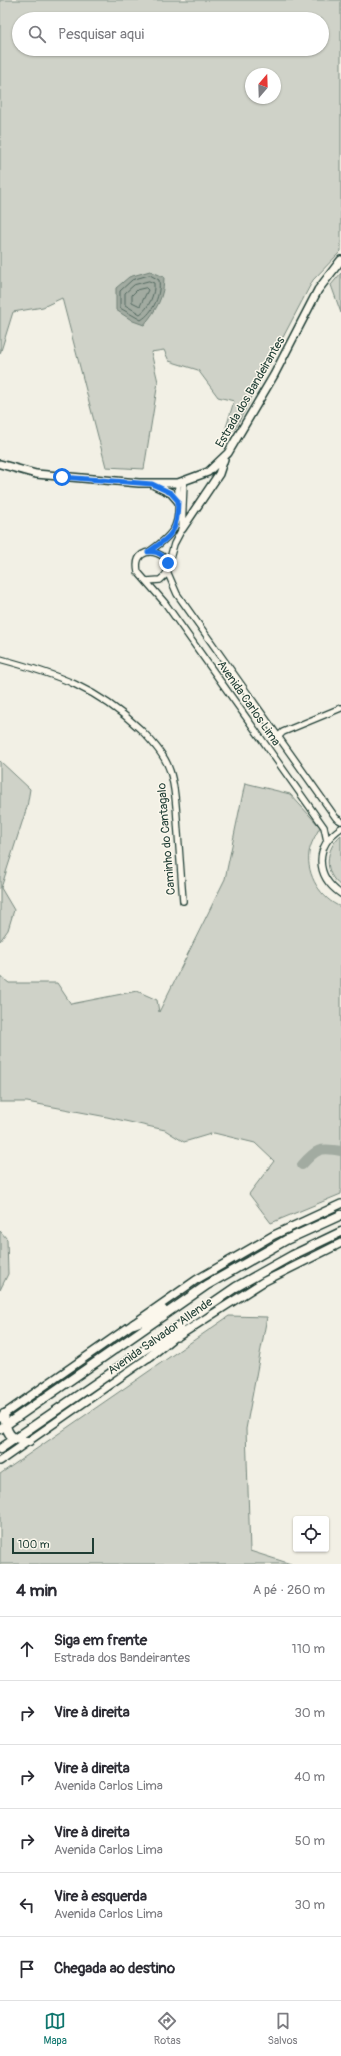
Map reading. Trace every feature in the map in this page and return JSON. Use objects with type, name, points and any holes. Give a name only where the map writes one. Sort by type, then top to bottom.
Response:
[{"type":"highway","name":"Avenida Salvador Allende","points":[[2,1427],[207,1285],[286,1240],[341,1214]]},
{"type":"highway","name":"Avenida Salvador Allende","points":[[0,1449],[236,1287],[280,1262],[341,1232]]},
{"type":"highway","points":[[134,1324],[147,1319],[202,1286],[207,1285]]},
{"type":"highway","points":[[149,1357],[156,1349],[233,1292],[236,1287]]},
{"type":"highway","points":[[2,1415],[2,1427],[8,1434],[15,1439],[29,1441]]},
{"type":"main road","name":"Estrada dos Bandeirantes","points":[[0,464],[36,474],[152,484],[181,483],[208,472],[224,458],[274,375],[318,290],[341,260]]},
{"type":"main road","points":[[182,529],[219,474],[224,458]]},
{"type":"main road","points":[[152,484],[171,493],[178,501]]},
{"type":"main road","name":"Avenida Salvador Allende","points":[[2,1415],[196,1280],[290,1227],[341,1204]]},
{"type":"main road","name":"Avenida Salvador Allende","points":[[0,1461],[149,1357],[252,1289],[297,1264],[341,1243]]},
{"type":"street","name":"Avenida Carlos Lima","points":[[181,483],[177,519],[172,532],[140,558],[137,567],[141,577],[147,581],[165,603],[324,827],[327,841]]},
{"type":"street","points":[[147,581],[160,580],[168,568],[174,544],[182,529],[181,483]]},
{"type":"street","name":"Avenida Carlos Lima","points":[[148,552],[162,555],[177,594],[336,818],[341,821]]},
{"type":"street","name":"Caminho do Cantagalo","points":[[0,659],[57,675],[90,691],[128,718],[147,736],[163,757],[170,769],[175,792],[183,901]]},
{"type":"street","points":[[278,737],[283,732],[341,708]]},
{"type":"street","points":[[341,828],[327,841],[323,850],[321,861],[322,871],[327,881],[341,894]]},
{"type":"shaded area","points":[[0,0],[341,0],[341,251],[313,280],[235,429],[225,431],[234,401],[218,397],[198,370],[169,361],[164,350],[151,352],[158,382],[144,469],[106,467],[62,298],[43,307],[13,312],[0,354]]},
{"type":"shaded area","points":[[341,273],[341,313],[331,285]]},
{"type":"shaded area","points":[[0,761],[30,789],[27,807],[1,888],[14,910],[8,930],[0,941]]},
{"type":"shaded area","points":[[245,783],[290,794],[320,827],[313,840],[309,853],[310,870],[316,885],[321,892],[341,907],[341,1194],[271,1223],[249,1194],[274,1161],[255,1143],[214,1133],[184,1142],[165,1130],[107,1117],[27,1102],[0,1102],[0,976],[9,983],[57,983],[71,1004],[137,991],[157,1000],[159,1012],[225,879]]},
{"type":"shaded area","points":[[341,835],[341,886],[331,875],[328,861],[332,847]]},
{"type":"shaded area","points":[[0,1231],[7,1239],[8,1274],[0,1290]]},
{"type":"shaded area","points":[[229,1316],[267,1317],[246,1429],[250,1551],[291,1564],[0,1564],[0,1474]]},
{"type":"water","points":[[150,271],[164,277],[164,284],[159,302],[153,314],[144,325],[133,321],[116,310],[116,288],[129,277]]},
{"type":"waterway","points":[[302,1165],[319,1150],[328,1149],[341,1151]]},
{"type":"route","points":[[62,477],[152,484],[171,493],[178,501],[176,525],[168,538],[148,552],[162,555],[168,563]]}]
